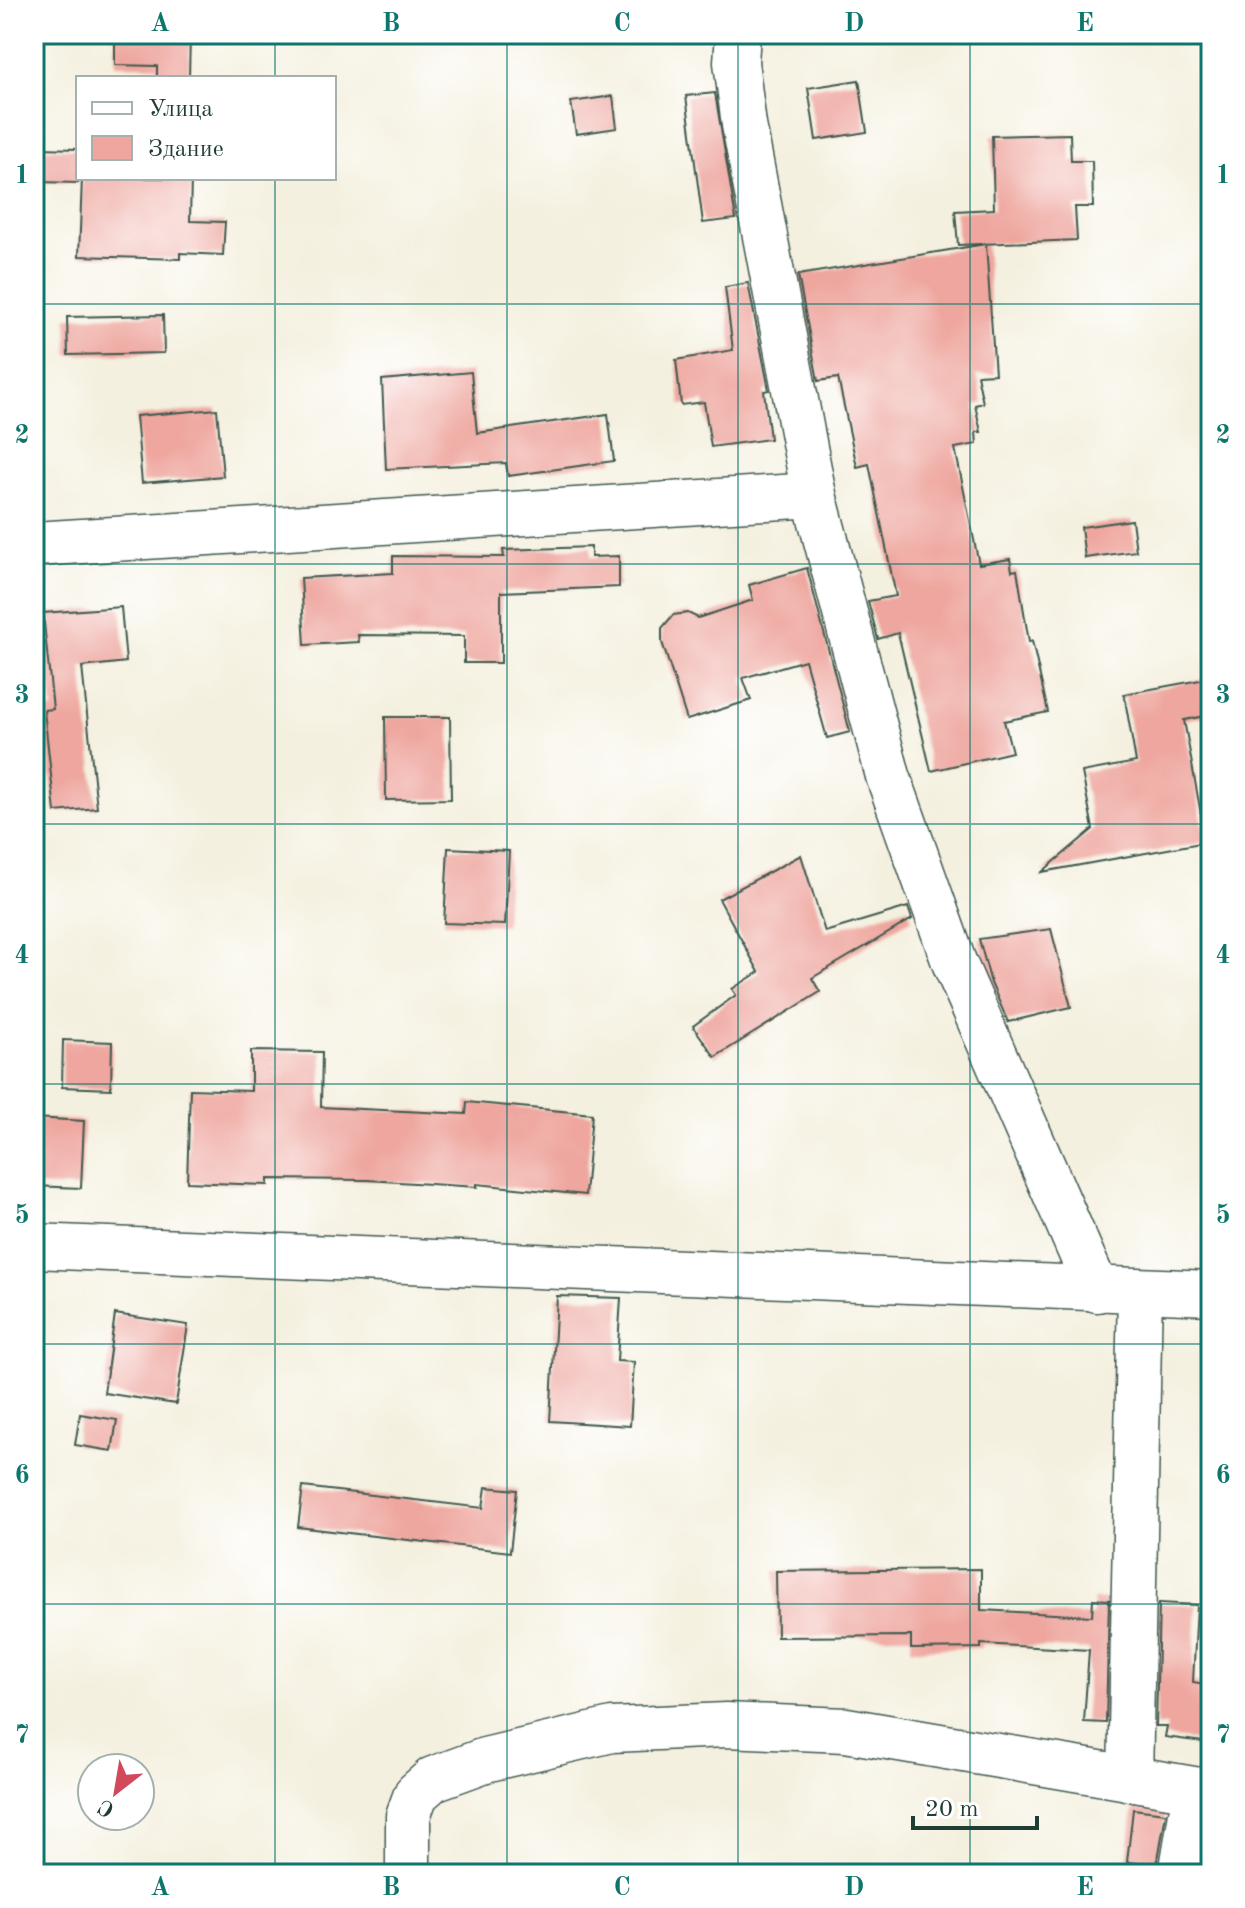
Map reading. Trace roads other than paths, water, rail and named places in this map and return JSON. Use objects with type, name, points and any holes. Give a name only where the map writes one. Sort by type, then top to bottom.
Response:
[{"type":"street","points":[[738,34],[736,62],[744,125],[814,495],[888,776],[954,962],[1097,1290]]},
{"type":"street","points":[[34,544],[814,495]]},
{"type":"street","points":[[34,1246],[1211,1293]]},
{"type":"street","points":[[1130,1779],[1140,1291]]},
{"type":"street","points":[[408,1874],[408,1816],[416,1794],[433,1779],[485,1760],[612,1730],[726,1725],[846,1730],[1203,1791],[1181,1874]]}]
